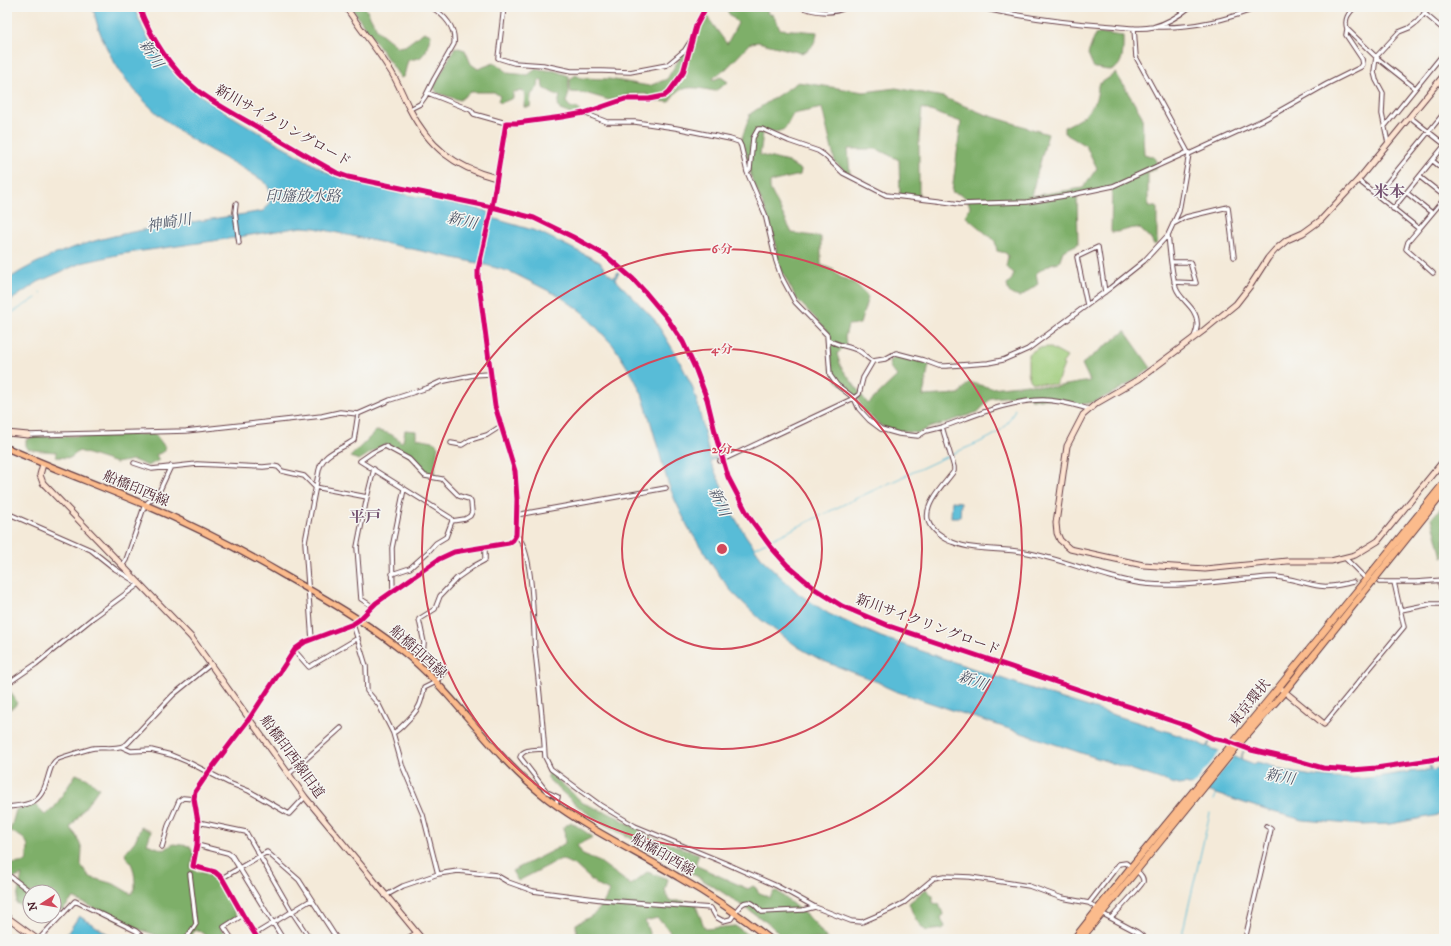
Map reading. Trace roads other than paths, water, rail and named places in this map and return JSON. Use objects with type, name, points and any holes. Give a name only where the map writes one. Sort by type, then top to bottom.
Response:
[{"type":"highway","name":"東京環状","points":[[1081,939],[1137,871],[1190,800],[1279,687],[1444,483]]},
{"type":"highway","name":"東京環状","points":[[1240,738],[1285,691],[1444,492]]},
{"type":"highway","name":"東京環状","points":[[1074,939],[1131,867],[1190,800]]},
{"type":"main road","name":"船橋印西線","points":[[7,448],[145,505],[223,542],[308,588],[359,620],[402,650],[436,682],[508,764],[540,792],[598,832],[680,878],[735,913],[770,939]]},
{"type":"street","points":[[346,7],[389,68],[425,134],[451,159],[496,178]]},
{"type":"street","points":[[410,109],[420,104],[428,93],[452,47],[455,38],[454,31],[446,19],[431,7]]},
{"type":"street","points":[[504,7],[498,58],[514,63],[543,65],[570,72],[630,72],[667,65],[685,50],[693,37]]},
{"type":"street","points":[[428,93],[471,110],[474,114],[506,123],[537,121],[584,113],[625,98],[649,99],[664,96],[669,92],[683,73],[696,26],[706,7]]},
{"type":"street","points":[[800,7],[817,12],[837,12],[847,7]]},
{"type":"street","points":[[977,7],[1012,15],[1057,22],[1134,28],[1179,26],[1201,23],[1238,15],[1259,7]]},
{"type":"street","points":[[1153,27],[1170,20],[1190,7]]},
{"type":"street","points":[[747,172],[750,169],[753,138],[758,130],[762,129],[822,153],[843,172],[886,195],[960,204],[989,204],[1000,202],[1027,202],[1113,186],[1265,119],[1326,84],[1361,67],[1363,64],[1362,59],[1346,34],[1348,15],[1355,7]]},
{"type":"street","points":[[1388,143],[1382,114],[1384,92],[1376,80],[1374,72],[1376,57],[1399,32],[1409,28],[1417,22],[1430,7]]},
{"type":"street","points":[[1424,14],[1444,30]]},
{"type":"street","points":[[828,340],[858,350],[873,361],[885,359],[896,353],[924,360],[939,366],[968,365],[1003,360],[1028,349],[1144,261],[1168,235],[1179,211],[1188,153],[1136,57],[1134,28]]},
{"type":"street","points":[[1347,30],[1376,57],[1415,88]]},
{"type":"street","points":[[1385,126],[1444,53]]},
{"type":"street","points":[[1444,75],[1358,180],[1315,225],[1281,244],[1268,258],[1250,286],[1236,304],[1139,379],[1089,408],[1079,422],[1066,446],[1056,523],[1057,533],[1060,540],[1070,549],[1143,565],[1198,569],[1287,561],[1331,561],[1361,552],[1378,541],[1444,460]]},
{"type":"street","points":[[584,113],[607,122],[635,122],[658,125],[736,140],[739,142],[742,146],[747,172],[764,214],[776,261],[784,282],[795,302],[801,306],[827,335],[830,375],[837,385],[854,398],[859,408],[869,420],[881,429],[899,434],[918,436],[926,431],[994,409],[1033,401],[1061,402],[1089,408]]},
{"type":"street","points":[[1377,195],[1444,113]]},
{"type":"street","points":[[1393,209],[1433,161],[1444,145],[1410,117]]},
{"type":"street","points":[[258,939],[222,878],[215,872],[193,866],[197,845],[198,822],[194,799],[196,792],[208,773],[249,719],[294,650],[305,642],[353,624],[359,620],[372,606],[439,559],[454,552],[509,543],[516,535],[517,498],[515,471],[495,406],[479,290],[478,270],[492,207],[506,123]]},
{"type":"street","points":[[1433,161],[1444,170]]},
{"type":"street","points":[[1420,177],[1444,198],[1408,242],[1406,249],[1433,273]]},
{"type":"street","points":[[1358,180],[1419,229]]},
{"type":"street","points":[[1407,192],[1432,213]]},
{"type":"street","points":[[236,204],[235,212],[240,242]]},
{"type":"street","points":[[1173,224],[1186,217],[1228,207],[1234,257]]},
{"type":"street","points":[[1168,235],[1174,282],[1178,291],[1196,315],[1198,321],[1194,337]]},
{"type":"street","points":[[1087,305],[1077,257],[1098,247],[1105,292]]},
{"type":"street","points":[[1171,262],[1190,262],[1196,283],[1174,282]]},
{"type":"street","points":[[720,461],[854,398],[859,394],[863,378],[873,361]]},
{"type":"street","points":[[7,433],[28,435],[186,431],[322,416],[340,412],[358,414],[390,400],[427,388],[440,382],[473,375],[490,374]]},
{"type":"street","points":[[312,640],[304,542],[315,487],[320,464],[323,459],[341,446],[349,444],[354,440],[358,414]]},
{"type":"street","points":[[450,443],[462,445],[470,440],[487,435],[501,426]]},
{"type":"street","points":[[942,427],[954,471],[937,491],[928,512],[928,520],[931,526],[950,542],[973,547],[1023,552],[1114,578],[1145,584],[1185,585],[1272,577],[1299,580],[1321,586],[1334,586],[1353,582]]},
{"type":"street","points":[[392,574],[410,568],[436,543],[446,537],[452,518],[360,461],[385,446],[409,459],[425,476],[445,481],[459,496],[471,502],[472,512],[470,516],[464,519],[452,521]]},
{"type":"street","points":[[134,463],[152,469],[197,464],[263,467],[273,466],[278,467],[282,472],[304,476],[315,487],[367,497]]},
{"type":"street","name":"船橋印西線旧道","points":[[43,464],[40,475],[43,483],[182,627],[211,664],[305,797],[416,934],[422,939]]},
{"type":"street","points":[[122,566],[126,560],[142,510],[145,505],[159,492],[171,466]]},
{"type":"street","points":[[372,606],[361,599],[357,547],[374,469]]},
{"type":"street","points":[[516,515],[666,488]]},
{"type":"street","points":[[392,592],[392,548],[404,489]]},
{"type":"street","points":[[7,513],[91,550],[115,569],[139,584],[94,616],[36,664],[7,684]]},
{"type":"street","points":[[516,535],[522,540],[531,581],[534,636],[545,757],[551,770],[600,805],[635,826],[691,848],[764,880],[815,907],[851,921],[862,922],[905,902],[934,878],[949,876],[984,878],[1029,886],[1062,898],[1089,903],[1095,907]]},
{"type":"street","points":[[393,733],[416,713],[421,702],[424,688],[436,682],[444,672],[423,654],[424,643],[419,619],[435,609],[440,596],[457,578],[485,560],[485,548]]},
{"type":"street","points":[[1345,558],[1371,584]]},
{"type":"street","points":[[1379,582],[1442,581],[1441,588],[1444,592]]},
{"type":"street","points":[[1279,687],[1324,724],[1404,627],[1394,582]]},
{"type":"street","points":[[1401,610],[1431,604],[1444,604]]},
{"type":"street","points":[[353,624],[366,666],[367,691],[379,705],[393,733],[402,765],[423,815],[438,874]]},
{"type":"street","points":[[294,650],[309,667],[358,638]]},
{"type":"street","points":[[122,747],[127,744],[173,695],[211,664]]},
{"type":"street","points":[[289,774],[341,728]]},
{"type":"street","points":[[7,807],[28,803],[38,798],[48,781],[52,765],[59,759],[90,748],[122,747],[130,751],[151,750],[171,755],[249,791],[289,814],[305,797]]},
{"type":"street","points":[[544,749],[524,751],[520,757],[547,792],[558,797],[556,804]]},
{"type":"street","points":[[162,847],[168,826],[180,802],[183,798],[194,799]]},
{"type":"street","points":[[198,822],[246,832],[292,912],[310,939]]},
{"type":"street","points":[[1245,939],[1271,829],[1266,826]]},
{"type":"street","points":[[197,845],[228,853],[240,868],[283,939]]},
{"type":"street","points":[[222,878],[267,852],[299,880],[337,939]]},
{"type":"street","points":[[1089,903],[1119,864],[1126,863],[1131,867]]},
{"type":"street","points":[[385,896],[404,886],[438,874],[458,871],[496,876],[533,891],[603,900],[712,908],[716,917],[723,921],[731,919],[743,902],[754,904],[762,912],[803,910],[815,907]]},
{"type":"street","points":[[1111,918],[1141,886],[1143,881],[1142,876],[1137,871]]},
{"type":"street","points":[[7,874],[22,885]]},
{"type":"street","points":[[186,939],[196,924],[190,874]]},
{"type":"street","points":[[255,934],[311,900]]},
{"type":"street","points":[[7,917],[38,939],[74,901],[136,931],[145,939]]},
{"type":"street","points":[[232,939],[224,927],[243,915]]},
{"type":"street","points":[[1105,915],[1137,932],[1146,939]]},
{"type":"street","points":[[408,939],[416,934]]},
{"type":"water","name":"印旛放水路","points":[[93,7],[134,7],[145,33],[158,54],[174,73],[211,103],[330,174],[385,190],[486,211],[495,219],[539,232],[600,262],[604,269],[614,277],[618,272],[619,273],[615,279],[654,319],[677,356],[692,386],[698,405],[710,459],[717,456],[718,458],[710,461],[725,493],[729,508],[746,536],[763,560],[799,594],[829,614],[881,637],[1050,695],[1169,732],[1197,742],[1206,747],[1210,741],[1208,747],[1240,759],[1244,750],[1241,759],[1254,764],[1257,762],[1276,767],[1278,769],[1314,776],[1351,779],[1416,771],[1430,771],[1429,764],[1432,771],[1444,767],[1444,814],[1390,824],[1362,825],[1303,820],[1266,810],[1186,784],[1178,785],[895,691],[884,686],[883,684],[821,660],[798,647],[760,619],[732,592],[714,568],[688,527],[668,483],[642,394],[633,376],[613,345],[582,312],[561,297],[511,272],[482,264],[315,228],[302,227],[244,236],[235,239],[121,254],[81,263],[38,282],[7,303],[7,280],[35,263],[66,250],[130,232],[263,211],[270,201],[271,194],[265,182],[191,139],[158,114],[142,99],[128,83],[106,47],[98,27]]},
{"type":"water","points":[[952,501],[961,502],[960,517],[951,517]]},
{"type":"water","points":[[79,916],[116,939],[73,939],[67,934]]},
{"type":"waterway","points":[[7,316],[36,298]]},
{"type":"waterway","points":[[952,454],[996,434],[1005,426],[1015,409]]},
{"type":"waterway","points":[[754,548],[950,455]]},
{"type":"waterway","points":[[1214,800],[1216,795]]},
{"type":"waterway","points":[[1181,939],[1210,813]]},
{"type":"tunnel","points":[[1353,582],[1364,582]]},
{"type":"district","name":"米本","points":[[1389,192]]},
{"type":"district","name":"平戸","points":[[365,517]]},
{"type":"water label","name":"新川","points":[[151,54]]},
{"type":"water label","name":"新川","points":[[462,221]]},
{"type":"water label","name":"神崎川","points":[[169,223]]},
{"type":"water label","name":"新川","points":[[719,502]]},
{"type":"water label","name":"新川","points":[[973,681]]},
{"type":"water label","name":"新川","points":[[1280,777]]}]
